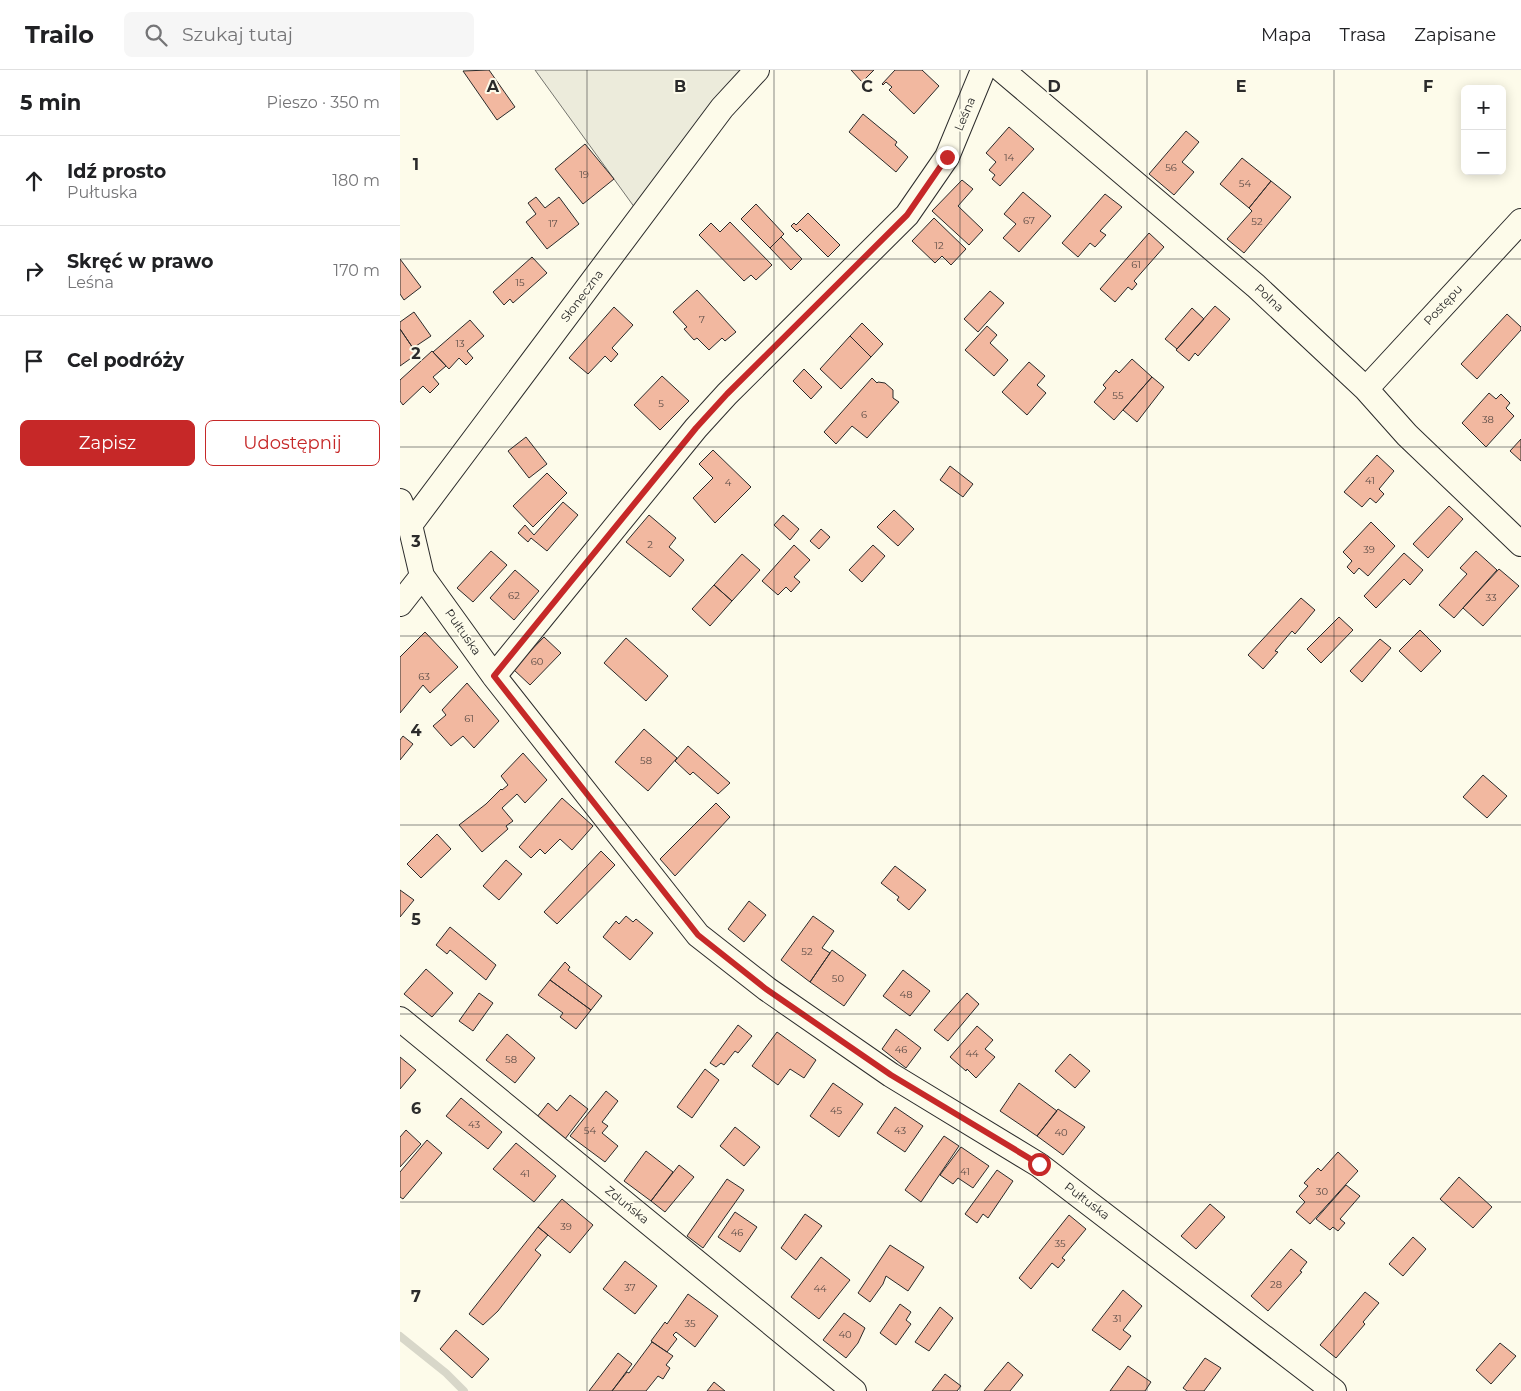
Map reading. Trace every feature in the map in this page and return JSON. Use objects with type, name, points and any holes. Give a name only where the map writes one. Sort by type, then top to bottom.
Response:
[{"type":"street","name":"Słoneczna","points":[[410,525],[722,108],[758,70]]},
{"type":"street","name":"Leśna","points":[[494,676],[696,428],[727,394],[907,215],[947,157],[983,70]]},
{"type":"street","name":"Polna","points":[[1002,70],[1256,286],[1366,389],[1407,435],[1521,544]]},
{"type":"street","name":"Postępu","points":[[1366,389],[1521,221]]},
{"type":"street","name":"Pułtuska","points":[[400,501],[410,525],[422,576],[494,676],[698,935],[766,989],[891,1075],[1039,1164],[1334,1391]]},
{"type":"street","points":[[400,604],[422,576]]},
{"type":"street","name":"Zduńska","points":[[400,1019],[854,1391]]},
{"type":"shaded area","points":[[535,70],[741,70],[635,208]]},
{"type":"building","points":[[489,70],[515,107],[497,120],[463,71]]},
{"type":"building","points":[[851,70],[874,70],[862,82]]},
{"type":"building","points":[[895,70],[922,70],[939,86],[914,114],[889,90],[892,87],[886,82],[882,84]]},
{"type":"building","points":[[863,114],[897,142],[895,145],[908,157],[896,172],[849,132]]},
{"type":"building","points":[[1009,127],[1034,149],[1000,186],[992,179],[995,175],[989,170],[996,162],[986,153]]},
{"type":"building","points":[[1186,131],[1199,142],[1182,162],[1194,172],[1174,195],[1149,174]]},
{"type":"building","points":[[585,144],[614,179],[583,204],[555,169]]},
{"type":"building","points":[[1242,158],[1271,181],[1249,208],[1220,184]]},
{"type":"building","points":[[962,180],[973,189],[958,206],[983,230],[969,245],[932,211]]},
{"type":"building","points":[[1271,181],[1291,197],[1244,253],[1227,239],[1252,211],[1249,208]]},
{"type":"building","points":[[1023,192],[1051,216],[1019,252],[1003,238],[1016,224],[1004,214]]},
{"type":"building","points":[[1105,194],[1122,207],[1100,231],[1106,235],[1095,247],[1090,243],[1078,257],[1062,243]]},
{"type":"building","points":[[536,197],[545,208],[559,197],[579,224],[547,249],[526,222],[536,214],[528,203]]},
{"type":"building","points":[[756,204],[784,234],[770,248],[741,219]]},
{"type":"building","points":[[808,213],[840,245],[828,257],[800,229],[797,232],[791,226],[794,223],[796,225]]},
{"type":"building","points":[[934,218],[966,249],[951,265],[942,256],[935,263],[912,241]]},
{"type":"building","points":[[730,222],[772,265],[756,280],[751,275],[744,281],[699,235],[711,223],[720,232]]},
{"type":"building","points":[[1149,233],[1164,247],[1134,281],[1137,284],[1132,290],[1128,287],[1115,302],[1100,289]]},
{"type":"building","points":[[781,237],[802,259],[791,270],[770,248]]},
{"type":"building","points":[[532,257],[547,273],[513,303],[510,299],[504,305],[493,292]]},
{"type":"building","points":[[400,259],[421,287],[404,300],[400,294]]},
{"type":"building","points":[[697,290],[736,332],[725,341],[722,338],[709,350],[697,338],[694,340],[684,329],[687,327],[673,312]]},
{"type":"building","points":[[990,291],[1004,303],[978,332],[964,319]]},
{"type":"building","points":[[1215,306],[1230,319],[1198,356],[1195,353],[1189,361],[1176,350]]},
{"type":"building","points":[[614,307],[633,325],[612,348],[618,354],[611,362],[605,356],[588,374],[569,358]]},
{"type":"building","points":[[1192,308],[1204,319],[1177,349],[1165,339]]},
{"type":"building","points":[[414,312],[431,336],[413,348],[400,329],[400,322]]},
{"type":"building","points":[[1507,314],[1521,327],[1521,330],[1477,379],[1461,364]]},
{"type":"building","points":[[470,320],[484,336],[467,351],[473,358],[466,365],[459,358],[449,369],[433,352]]},
{"type":"building","points":[[862,323],[883,344],[871,357],[850,336]]},
{"type":"building","points":[[987,326],[997,335],[990,343],[1008,360],[994,376],[965,350]]},
{"type":"building","points":[[400,329],[417,354],[400,366]]},
{"type":"building","points":[[850,336],[871,357],[841,389],[820,369]]},
{"type":"building","points":[[432,351],[446,366],[433,377],[439,384],[430,393],[423,386],[403,405],[400,401],[400,380]]},
{"type":"building","points":[[1132,359],[1152,377],[1114,420],[1094,402],[1106,388],[1103,385],[1116,370],[1119,373]]},
{"type":"building","points":[[1029,362],[1045,376],[1037,385],[1046,393],[1027,415],[1002,392]]},
{"type":"building","points":[[804,369],[822,387],[811,399],[793,381]]},
{"type":"building","points":[[662,376],[689,401],[660,430],[634,405]]},
{"type":"building","points":[[1152,377],[1164,387],[1137,422],[1123,410]]},
{"type":"building","points":[[872,378],[877,383],[885,383],[893,390],[893,398],[899,402],[867,438],[852,426],[836,444],[824,432]]},
{"type":"building","points":[[1489,393],[1496,399],[1501,394],[1510,403],[1506,408],[1514,416],[1486,447],[1462,423]]},
{"type":"building","points":[[526,437],[547,464],[529,478],[508,451]]},
{"type":"building","points":[[1521,439],[1521,461],[1510,451]]},
{"type":"building","points":[[713,450],[751,487],[715,523],[693,498],[713,478],[699,464]]},
{"type":"building","points":[[1377,455],[1394,471],[1379,489],[1384,494],[1376,503],[1370,498],[1362,507],[1344,492]]},
{"type":"building","points":[[950,466],[973,484],[963,497],[940,480]]},
{"type":"building","points":[[547,473],[567,493],[533,527],[513,506]]},
{"type":"building","points":[[563,502],[578,515],[547,551],[531,538],[528,542],[518,533],[525,525],[534,535]]},
{"type":"building","points":[[1449,506],[1463,519],[1428,558],[1413,544]]},
{"type":"building","points":[[894,510],[914,529],[898,546],[877,527]]},
{"type":"building","points":[[649,515],[676,538],[669,547],[684,560],[670,577],[626,542]]},
{"type":"building","points":[[783,515],[799,529],[790,540],[774,525]]},
{"type":"building","points":[[1371,522],[1395,546],[1368,576],[1359,568],[1354,574],[1347,567],[1352,561],[1343,552]]},
{"type":"building","points":[[821,529],[830,537],[819,549],[810,541]]},
{"type":"building","points":[[794,545],[810,560],[794,577],[800,582],[791,592],[786,587],[778,595],[762,581]]},
{"type":"building","points":[[873,545],[885,556],[862,582],[849,570]]},
{"type":"building","points":[[491,551],[507,565],[473,602],[457,588]]},
{"type":"building","points":[[1476,551],[1497,570],[1454,618],[1439,605],[1467,574],[1460,568]]},
{"type":"building","points":[[1404,553],[1423,570],[1410,585],[1404,579],[1376,608],[1364,596]]},
{"type":"building","points":[[742,554],[760,570],[732,601],[714,585]]},
{"type":"building","points":[[1499,569],[1519,586],[1483,626],[1463,608]]},
{"type":"building","points":[[515,570],[539,591],[514,620],[490,598]]},
{"type":"building","points":[[714,585],[732,601],[710,626],[692,609]]},
{"type":"building","points":[[1301,598],[1315,610],[1295,634],[1292,631],[1275,651],[1278,652],[1263,669],[1248,655]]},
{"type":"building","points":[[1339,617],[1353,630],[1321,663],[1307,649]]},
{"type":"building","points":[[1420,630],[1441,651],[1421,672],[1399,651]]},
{"type":"building","points":[[425,632],[458,667],[430,693],[423,685],[400,713],[400,657]]},
{"type":"building","points":[[544,637],[561,653],[530,685],[513,669]]},
{"type":"building","points":[[626,638],[668,676],[646,701],[604,663]]},
{"type":"building","points":[[1380,639],[1391,648],[1362,682],[1350,671]]},
{"type":"building","points":[[467,683],[499,721],[474,748],[463,736],[451,746],[433,726],[446,715],[442,710]]},
{"type":"building","points":[[644,729],[677,758],[648,791],[615,762]]},
{"type":"building","points":[[403,736],[413,744],[400,760],[400,740]]},
{"type":"building","points":[[688,746],[730,783],[718,794],[693,772],[690,775],[675,761]]},
{"type":"building","points":[[523,753],[547,780],[525,803],[517,794],[502,808],[513,821],[506,826],[508,829],[482,852],[459,825],[508,785],[501,776]]},
{"type":"building","points":[[1483,775],[1507,796],[1487,818],[1463,797]]},
{"type":"building","points":[[562,798],[593,826],[572,850],[560,839],[545,854],[540,849],[531,858],[519,847]]},
{"type":"building","points":[[716,803],[730,817],[675,876],[660,859]]},
{"type":"building","points":[[437,834],[451,849],[421,878],[407,864]]},
{"type":"building","points":[[601,851],[615,865],[557,924],[544,912]]},
{"type":"building","points":[[506,860],[522,874],[499,900],[483,886]]},
{"type":"building","points":[[895,866],[926,890],[909,910],[897,900],[899,897],[881,883]]},
{"type":"building","points":[[400,890],[414,900],[400,917]]},
{"type":"building","points":[[749,901],[766,915],[744,942],[728,929]]},
{"type":"building","points":[[626,916],[633,922],[636,919],[653,933],[630,960],[603,937],[616,921],[619,924]]},
{"type":"building","points":[[813,916],[834,931],[822,948],[830,953],[810,982],[781,960]]},
{"type":"building","points":[[450,927],[496,965],[486,980],[450,950],[447,954],[436,945]]},
{"type":"building","points":[[832,950],[866,975],[844,1006],[810,982]]},
{"type":"building","points":[[565,962],[570,967],[568,970],[602,996],[591,1010],[550,980]]},
{"type":"building","points":[[426,969],[453,993],[432,1017],[404,994]]},
{"type":"building","points":[[903,970],[930,991],[910,1016],[883,996]]},
{"type":"building","points":[[550,980],[591,1010],[576,1029],[560,1017],[563,1013],[538,995]]},
{"type":"building","points":[[479,993],[493,1003],[473,1031],[459,1021]]},
{"type":"building","points":[[967,993],[979,1004],[948,1041],[934,1030]]},
{"type":"building","points":[[738,1025],[752,1036],[738,1053],[735,1051],[724,1065],[721,1063],[716,1067],[710,1063]]},
{"type":"building","points":[[977,1026],[993,1040],[985,1049],[995,1057],[976,1078],[950,1057]]},
{"type":"building","points":[[896,1029],[921,1048],[906,1068],[882,1049]]},
{"type":"building","points":[[777,1032],[816,1060],[804,1078],[790,1069],[778,1085],[752,1066]]},
{"type":"building","points":[[507,1034],[535,1058],[515,1083],[486,1060]]},
{"type":"building","points":[[1070,1054],[1090,1071],[1075,1088],[1055,1071]]},
{"type":"building","points":[[400,1057],[416,1070],[400,1089]]},
{"type":"building","points":[[705,1069],[719,1080],[692,1118],[677,1107]]},
{"type":"building","points":[[833,1083],[863,1104],[839,1137],[810,1116]]},
{"type":"building","points":[[1019,1083],[1057,1111],[1037,1136],[1000,1111]]},
{"type":"building","points":[[606,1091],[618,1101],[602,1122],[608,1126],[602,1133],[618,1146],[605,1162],[570,1136]]},
{"type":"building","points":[[570,1095],[588,1109],[565,1139],[537,1117],[548,1103],[557,1111]]},
{"type":"building","points":[[461,1098],[502,1132],[488,1149],[446,1116]]},
{"type":"building","points":[[895,1107],[923,1126],[905,1152],[877,1133]]},
{"type":"building","points":[[1058,1109],[1085,1127],[1063,1155],[1037,1136]]},
{"type":"building","points":[[735,1127],[760,1147],[744,1166],[720,1146]]},
{"type":"building","points":[[406,1130],[421,1144],[400,1167],[400,1137]]},
{"type":"building","points":[[944,1136],[959,1146],[921,1202],[905,1190]]},
{"type":"building","points":[[427,1140],[442,1153],[403,1199],[400,1197],[400,1172]]},
{"type":"building","points":[[516,1143],[556,1176],[534,1202],[493,1169]]},
{"type":"building","points":[[961,1147],[989,1166],[973,1188],[958,1178],[953,1184],[940,1175]]},
{"type":"building","points":[[646,1151],[673,1172],[651,1201],[624,1181]]},
{"type":"building","points":[[1338,1152],[1358,1171],[1310,1224],[1296,1212],[1305,1202],[1299,1196],[1308,1186],[1304,1183],[1318,1168],[1321,1171]]},
{"type":"building","points":[[679,1165],[694,1177],[665,1212],[651,1201]]},
{"type":"building","points":[[997,1170],[1013,1181],[988,1218],[983,1214],[977,1223],[965,1214]]},
{"type":"building","points":[[1459,1177],[1492,1207],[1473,1228],[1440,1199]]},
{"type":"building","points":[[727,1179],[744,1190],[703,1248],[687,1236]]},
{"type":"building","points":[[1346,1185],[1360,1196],[1340,1219],[1345,1223],[1338,1231],[1333,1227],[1330,1230],[1316,1219]]},
{"type":"building","points":[[562,1199],[593,1225],[570,1253],[538,1227]]},
{"type":"building","points":[[1210,1204],[1225,1217],[1196,1249],[1181,1236]]},
{"type":"building","points":[[735,1212],[757,1227],[740,1252],[718,1237]]},
{"type":"building","points":[[805,1214],[822,1226],[796,1260],[781,1248]]},
{"type":"building","points":[[1069,1215],[1086,1229],[1062,1258],[1065,1260],[1058,1268],[1052,1263],[1031,1289],[1019,1278]]},
{"type":"building","points":[[538,1227],[548,1235],[535,1250],[541,1255],[498,1311],[483,1325],[469,1314]]},
{"type":"building","points":[[1413,1237],[1426,1249],[1403,1276],[1389,1264]]},
{"type":"building","points":[[890,1245],[924,1267],[908,1291],[886,1276],[883,1284],[870,1302],[858,1293]]},
{"type":"building","points":[[1291,1249],[1307,1262],[1300,1271],[1302,1272],[1268,1311],[1251,1296]]},
{"type":"building","points":[[821,1257],[850,1280],[819,1319],[791,1297]]},
{"type":"building","points":[[625,1261],[657,1286],[635,1314],[603,1289]]},
{"type":"building","points":[[1123,1290],[1142,1306],[1123,1330],[1131,1336],[1120,1350],[1092,1330]]},
{"type":"building","points":[[1365,1292],[1379,1303],[1363,1322],[1365,1324],[1336,1358],[1320,1345]]},
{"type":"building","points":[[688,1294],[718,1316],[695,1347],[676,1332],[673,1335],[677,1339],[667,1352],[651,1341],[665,1322],[667,1324]]},
{"type":"building","points":[[900,1304],[911,1312],[906,1320],[911,1324],[896,1345],[880,1333]]},
{"type":"building","points":[[940,1307],[953,1318],[929,1351],[915,1342]]},
{"type":"building","points":[[844,1313],[865,1328],[858,1343],[846,1358],[823,1340]]},
{"type":"building","points":[[456,1330],[489,1359],[472,1378],[440,1349]]},
{"type":"building","points":[[652,1342],[673,1356],[666,1365],[670,1368],[663,1379],[658,1376],[646,1391],[612,1391],[627,1372],[629,1373]]},
{"type":"building","points":[[1500,1343],[1516,1356],[1491,1384],[1476,1370]]},
{"type":"building","points":[[618,1353],[632,1364],[612,1391],[589,1391]]},
{"type":"building","points":[[1205,1358],[1221,1368],[1204,1391],[1187,1391],[1183,1388]]},
{"type":"building","points":[[1008,1362],[1023,1375],[1010,1391],[984,1391]]},
{"type":"building","points":[[1128,1366],[1151,1382],[1145,1391],[1110,1391]]},
{"type":"building","points":[[945,1374],[961,1386],[957,1391],[932,1391]]},
{"type":"building","points":[[714,1382],[725,1391],[707,1391]]},
{"type":"waterway","points":[[400,1336],[446,1373],[464,1391]]},
{"type":"route","points":[[947,157],[907,215],[727,394],[696,428],[494,676],[698,935],[766,989],[891,1075],[1039,1164]]}]
